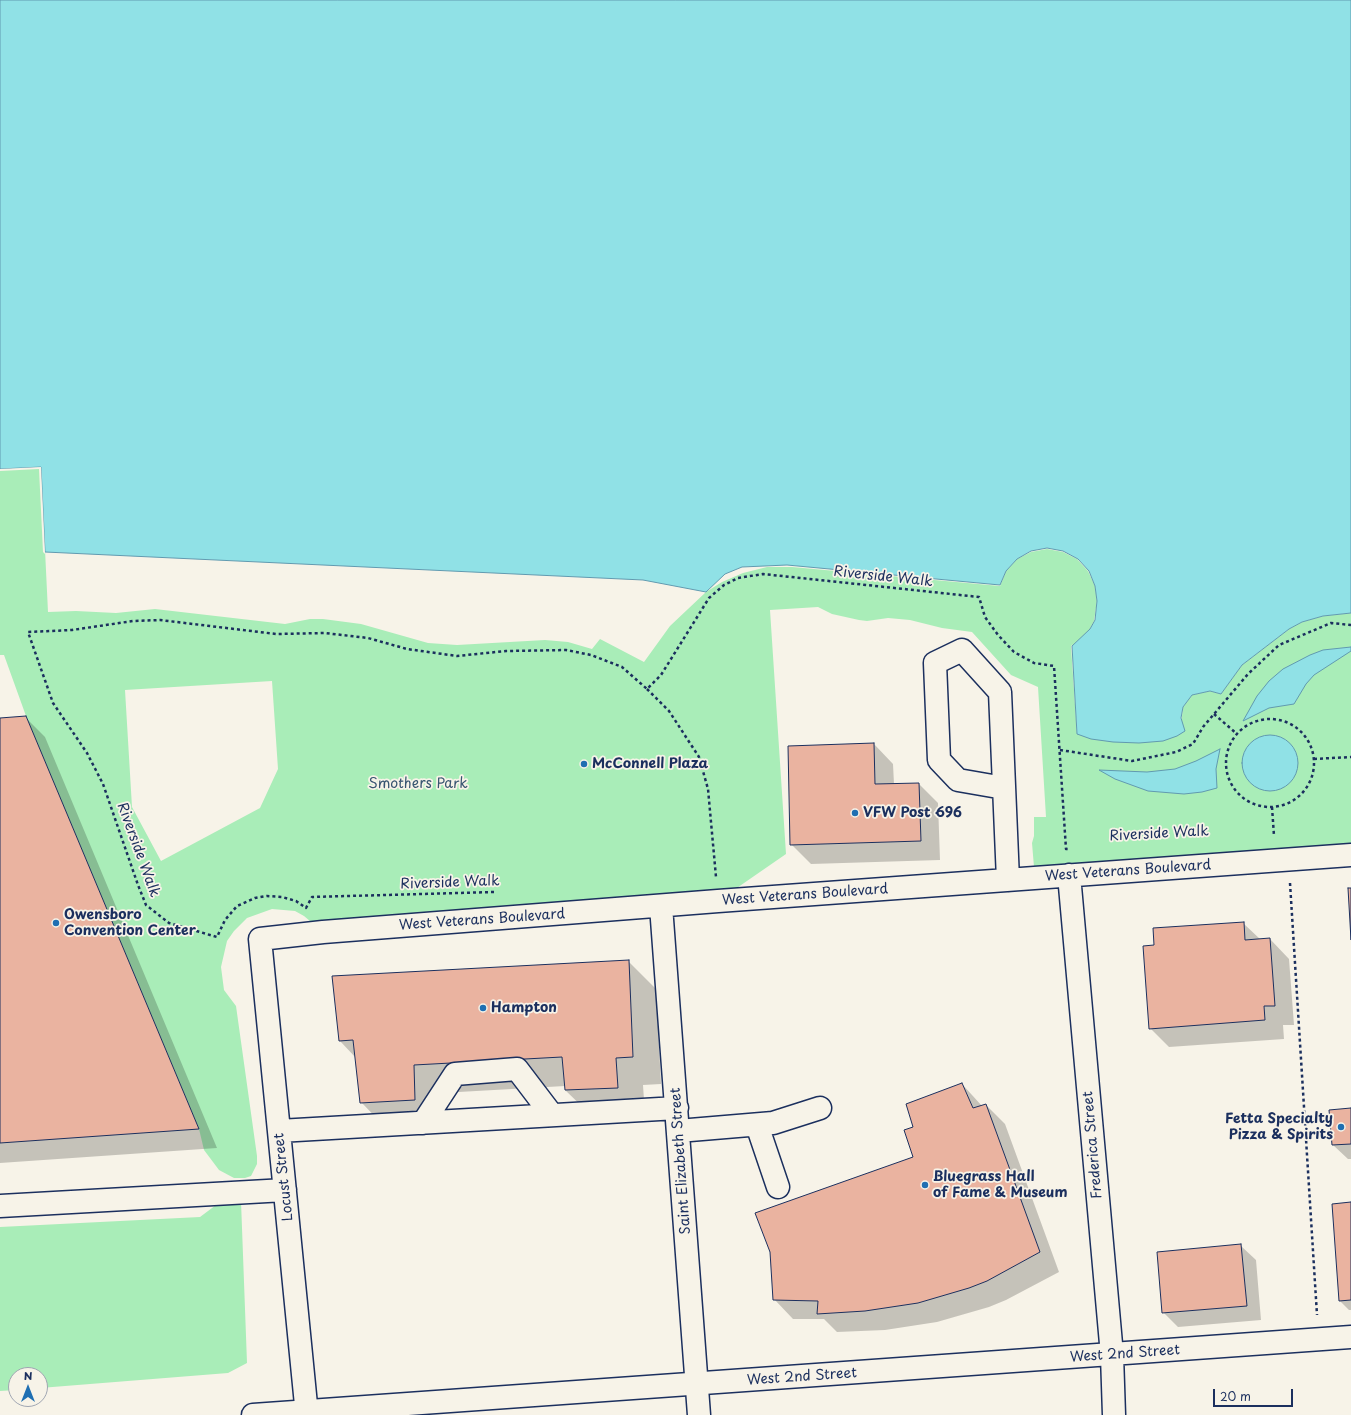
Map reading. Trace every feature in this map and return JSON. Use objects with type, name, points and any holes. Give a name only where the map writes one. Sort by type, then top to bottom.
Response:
[{"type":"street","points":[[1004,788],[958,780],[939,760],[935,663],[962,650],[1000,692],[1008,880]]},
{"type":"street","name":"West Veterans Boulevard","points":[[260,939],[322,932],[1351,855]]},
{"type":"street","name":"Frederica Street","points":[[1069,875],[1112,1355],[1114,1415]]},
{"type":"street","name":"Saint Elizabeth Street","points":[[661,906],[698,1385],[699,1415]]},
{"type":"street","name":"Locust Street","points":[[260,939],[306,1413]]},
{"type":"street","points":[[423,1123],[455,1074],[517,1069],[552,1115]]},
{"type":"street","points":[[279,1131],[677,1108]]},
{"type":"street","points":[[678,1131],[773,1124],[820,1108]]},
{"type":"street","points":[[757,1125],[778,1187]]},
{"type":"street","points":[[0,1206],[285,1190]]},
{"type":"street","name":"West 2nd Street","points":[[253,1415],[306,1413],[1351,1337]]},
{"type":"path","name":"Riverside Walk","points":[[647,689],[661,675],[709,598],[724,586],[738,578],[763,574],[979,597],[984,617],[1010,648],[1022,657],[1034,663],[1054,666],[1066,849],[1074,848]]},
{"type":"path","name":"Riverside Walk","points":[[495,892],[312,897],[306,908],[296,901],[282,897],[267,896],[255,898],[237,906],[225,920],[217,937],[169,923],[146,905],[103,784],[86,753],[53,703],[28,632],[72,630],[133,621],[160,620],[276,634],[325,633],[361,637],[407,649],[456,656],[506,651],[566,650],[591,655],[622,667],[647,689],[669,711],[699,757],[708,789],[716,878]]},
{"type":"path","points":[[1060,750],[1132,761],[1176,752],[1193,744],[1214,714],[1248,674],[1279,645],[1331,623],[1351,624]]},
{"type":"path","points":[[1214,714],[1237,734]]},
{"type":"path","points":[[1262,719],[1277,719],[1291,724],[1302,733],[1311,745],[1314,759],[1313,773],[1308,786],[1298,797],[1286,804],[1272,807],[1258,804],[1244,798],[1235,788],[1228,775],[1226,761],[1229,747],[1237,734],[1248,725],[1262,719]]},
{"type":"path","points":[[1314,759],[1351,758]]},
{"type":"path","points":[[1272,807],[1274,837]]},
{"type":"path","points":[[1267,838],[1282,837]]},
{"type":"path","points":[[1288,859],[1319,1340]]},
{"type":"green space","name":"Smothers Park","points":[[41,467],[48,612],[76,611],[116,613],[155,609],[285,624],[310,619],[323,619],[361,624],[428,643],[457,645],[545,640],[568,642],[592,649],[600,639],[644,662],[670,626],[706,592],[722,582],[743,573],[767,567],[792,567],[1000,586],[1006,571],[1017,559],[1031,552],[1047,549],[1063,552],[1077,559],[1088,571],[1095,586],[1097,601],[1094,621],[1090,629],[1081,639],[1071,646],[1077,734],[1181,725],[1183,707],[1192,695],[1210,691],[1221,694],[1242,665],[1289,629],[1302,622],[1323,616],[1351,613],[1351,844],[1034,867],[1032,843],[1034,836],[1034,817],[1046,817],[1038,687],[1011,675],[972,632],[942,628],[910,620],[888,618],[867,621],[859,620],[832,614],[818,607],[770,610],[786,854],[718,901],[323,932],[304,916],[295,911],[272,909],[247,918],[234,931],[227,941],[221,967],[224,990],[236,1006],[257,1156],[257,1164],[251,1176],[245,1178],[234,1178],[219,1170],[204,1150],[199,1129],[26,716],[4,655],[0,655],[0,469]],"holes":[[[272,681],[278,769],[260,808],[161,861],[132,807],[125,690]]]},
{"type":"green space","points":[[241,1201],[247,1363],[228,1373],[48,1387],[48,1367],[8,1367],[8,1390],[0,1391],[0,1227],[200,1217],[216,1205]]},
{"type":"water","points":[[0,0],[1351,0],[1351,613],[1323,616],[1302,622],[1289,629],[1242,665],[1221,694],[1210,691],[1192,695],[1183,707],[1181,718],[1185,731],[1177,736],[1163,741],[1139,743],[1113,742],[1091,739],[1077,734],[1072,646],[1090,629],[1095,620],[1097,601],[1095,586],[1089,571],[1078,559],[1063,551],[1047,548],[1031,551],[1017,559],[1006,571],[1000,585],[787,565],[742,567],[725,574],[706,592],[643,580],[45,552],[41,467],[0,469]]},
{"type":"water","points":[[1351,647],[1351,651],[1314,675],[1306,684],[1294,704],[1269,708],[1243,721],[1257,696],[1269,681],[1283,669],[1323,650]]},
{"type":"water","points":[[1264,735],[1276,735],[1286,739],[1294,747],[1298,757],[1298,769],[1294,779],[1286,787],[1276,791],[1264,791],[1254,787],[1246,779],[1242,769],[1242,757],[1246,747],[1254,739]]},
{"type":"water","points":[[1220,749],[1216,769],[1217,788],[1202,792],[1184,794],[1148,791],[1115,779],[1099,770],[1147,772],[1175,769],[1196,761]]},
{"type":"pier","points":[[41,467],[45,554],[43,552],[39,469],[0,471],[0,469]]},
{"type":"building","name":"Owensboro Convention Center","points":[[26,716],[199,1129],[0,1143],[0,718]]},
{"type":"building","name":"VFW Post 696","points":[[874,743],[875,784],[919,783],[921,841],[790,845],[788,746]]},
{"type":"building","points":[[1348,888],[1351,888],[1351,940]]},
{"type":"building","points":[[1244,922],[1245,940],[1270,938],[1275,1006],[1264,1006],[1265,1020],[1149,1029],[1143,946],[1154,945],[1153,928]]},
{"type":"building","name":"Hampton","points":[[629,960],[633,1057],[616,1058],[618,1088],[565,1090],[562,1057],[414,1065],[415,1100],[360,1103],[353,1040],[339,1041],[332,976]]},
{"type":"building","name":"Bluegrass Hall of Fame & Museum","points":[[962,1083],[973,1108],[986,1104],[1040,1252],[987,1281],[969,1288],[918,1303],[865,1311],[817,1314],[818,1301],[773,1300],[770,1252],[755,1213],[913,1157],[904,1130],[913,1127],[906,1104]]},
{"type":"building","name":"Fetta Specialty Pizza & Spirits","points":[[1351,1108],[1351,1144],[1332,1145],[1329,1110]]},
{"type":"building","points":[[1351,1202],[1351,1300],[1339,1301],[1332,1204]]},
{"type":"building","points":[[1241,1244],[1247,1306],[1162,1313],[1157,1252]]},
{"type":"place","name":"McConnell Plaza","points":[[584,764]]},
{"type":"place","name":"VFW Post 696","points":[[855,813]]},
{"type":"place","name":"Owensboro Convention Center","points":[[56,923]]},
{"type":"place","name":"Hampton","points":[[483,1008]]},
{"type":"place","name":"Fetta Specialty Pizza & Spirits","points":[[1341,1127]]},
{"type":"place","name":"Bluegrass Hall of Fame & Museum","points":[[925,1185]]}]
